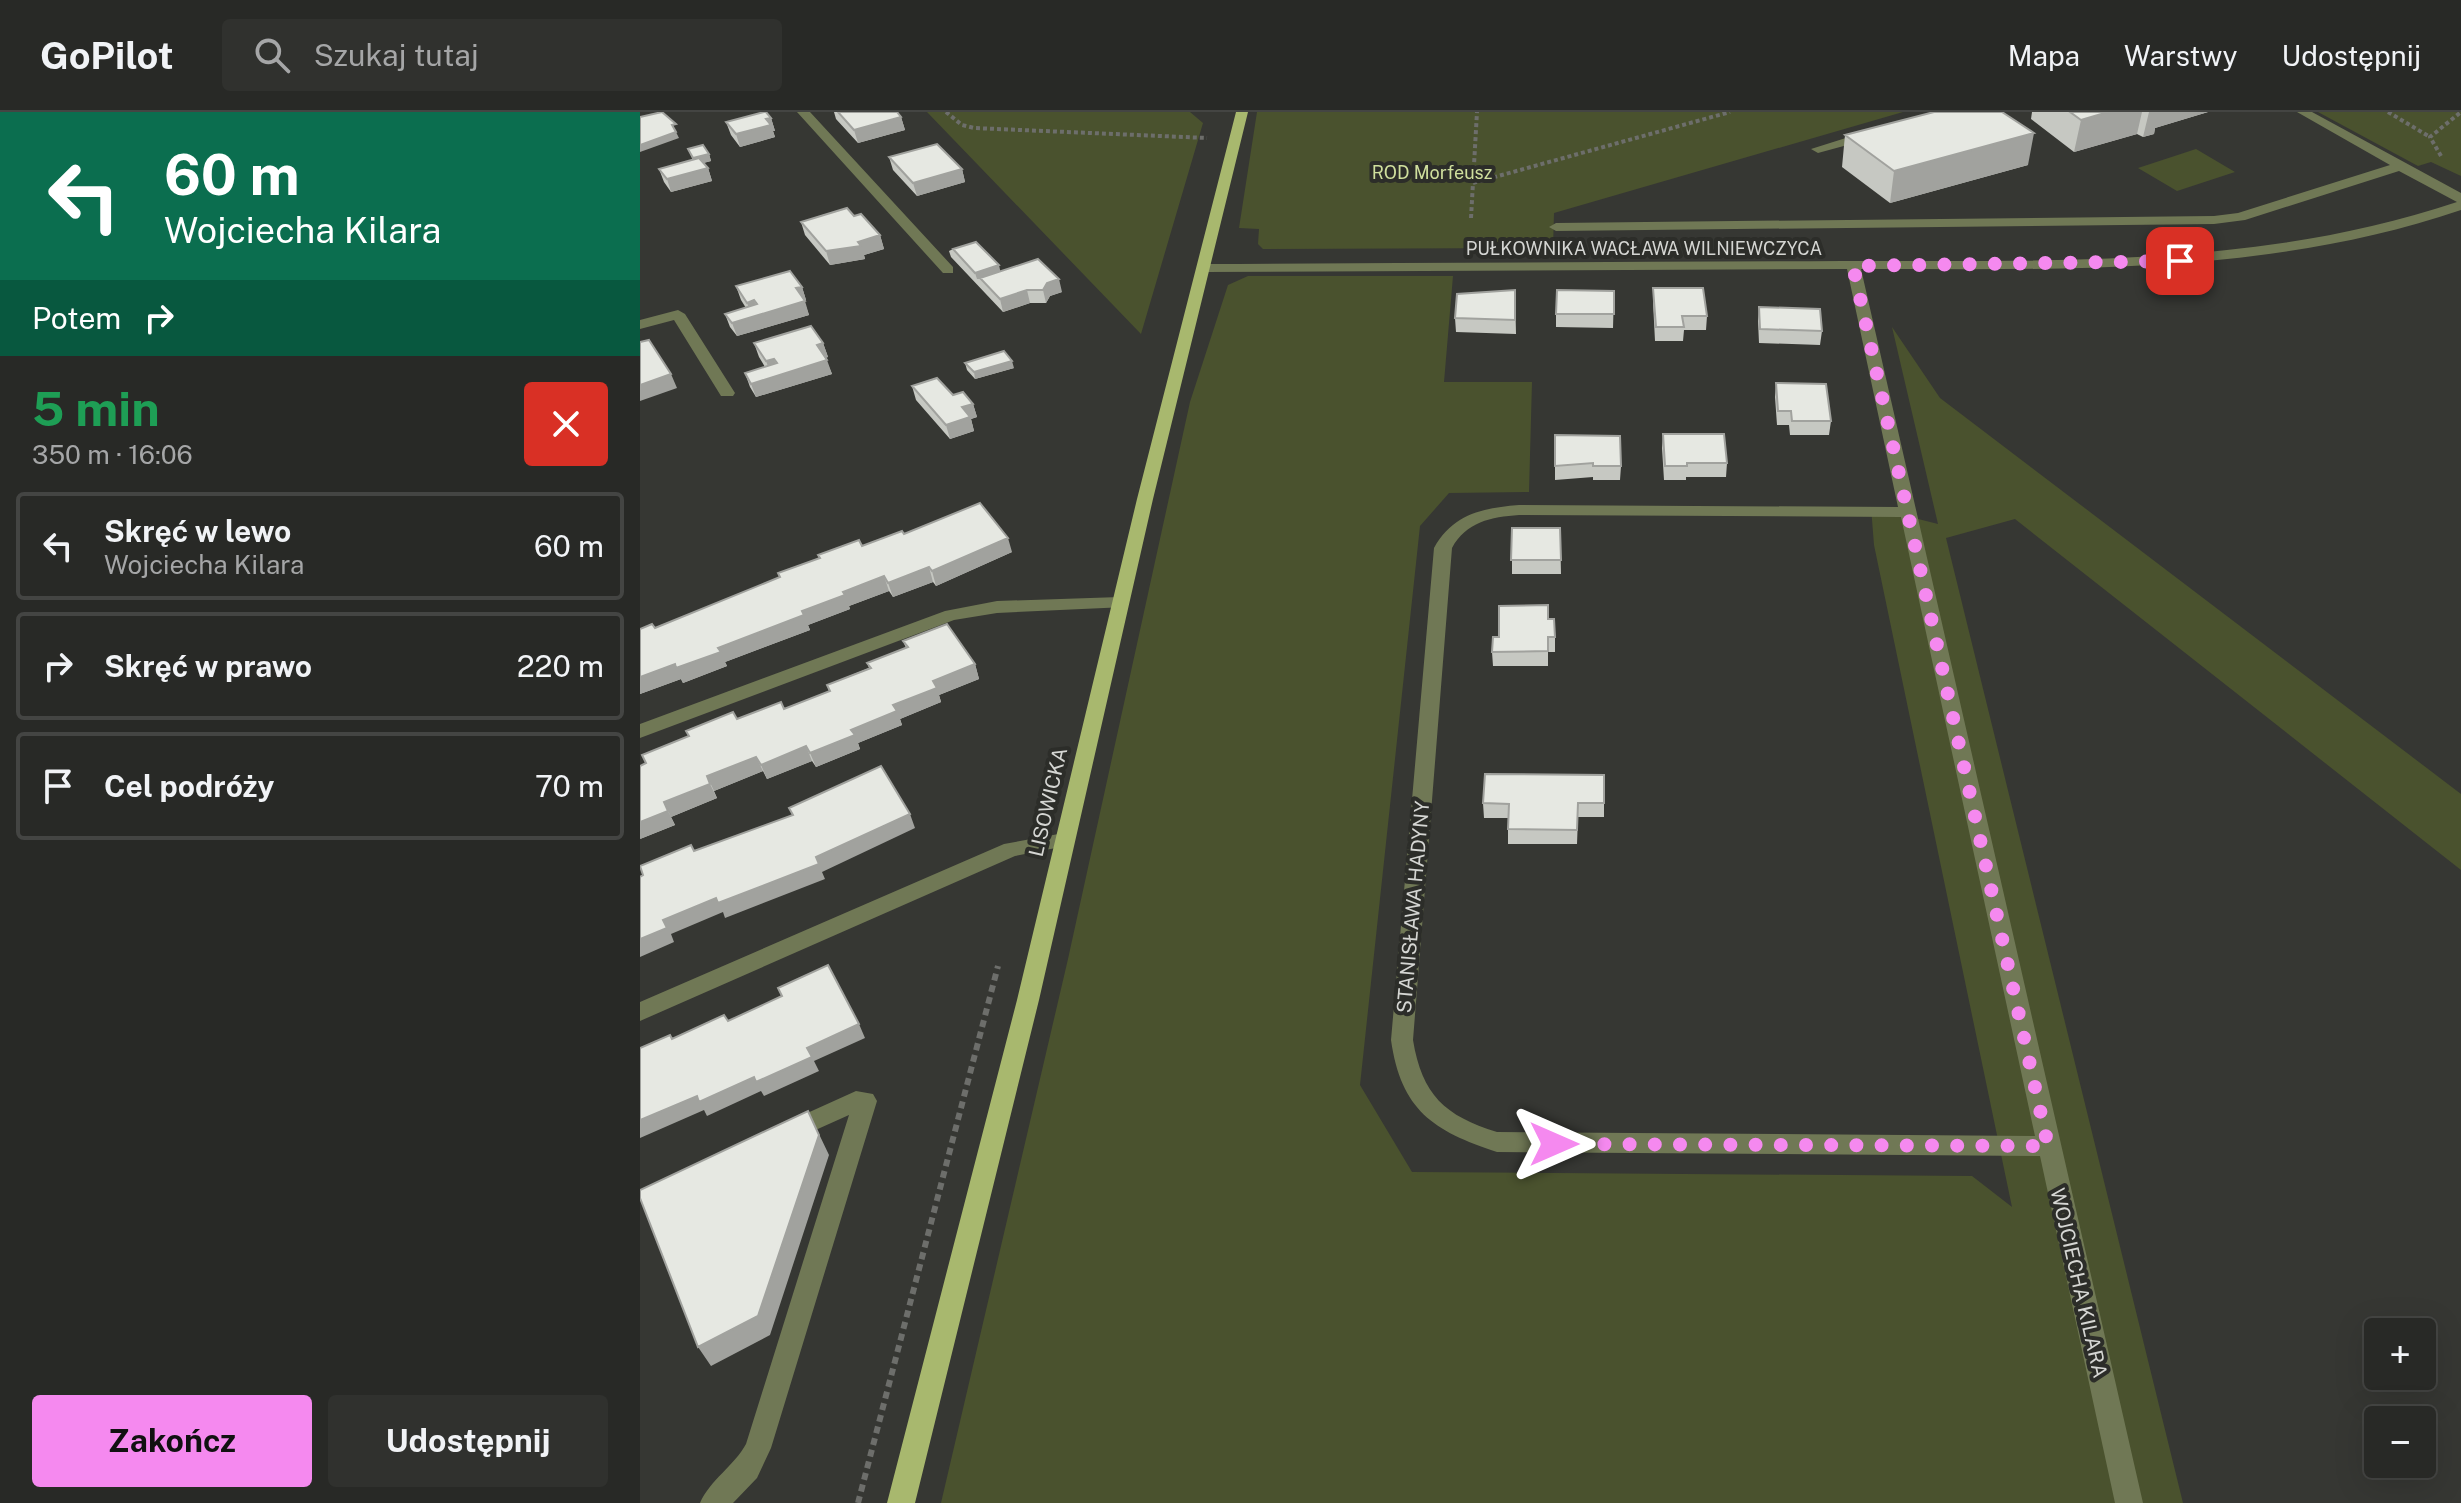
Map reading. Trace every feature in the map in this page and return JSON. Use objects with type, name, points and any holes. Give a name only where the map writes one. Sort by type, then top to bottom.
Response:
[{"type":"main road","name":"LISOWICKA","points":[[901,1503],[1028,1000],[1120,603],[1242,112]]},
{"type":"street","points":[[803,112],[948,270]]},
{"type":"street","points":[[2303,112],[2461,202]]},
{"type":"street","points":[[1818,149],[1889,129]]},
{"type":"street","points":[[1556,227],[2214,220],[2240,217],[2400,166]]},
{"type":"street","name":"PUŁKOWNIKA WACŁAWA WILNIEWCZYCA","points":[[1204,268],[2116,264],[2243,255],[2350,240],[2407,225],[2461,202]]},
{"type":"street","name":"WOJCIECHA KILARA","points":[[1853,266],[1905,512],[2129,1503]]},
{"type":"street","points":[[640,325],[678,314],[727,393]]},
{"type":"street","name":"STANISŁAWA HADYNY","points":[[1905,512],[1519,510],[1482,514],[1455,529],[1443,548],[1402,1040],[1404,1064],[1412,1085],[1446,1123],[1497,1142],[2048,1146]]},
{"type":"street","points":[[640,731],[951,615],[997,607],[1120,603]]},
{"type":"street","points":[[640,1012],[1011,849],[1064,840]]},
{"type":"street","points":[[714,1503],[739,1479],[758,1448],[865,1101],[856,1101],[770,1141]]},
{"type":"path","points":[[946,112],[962,125],[974,128],[1236,138]]},
{"type":"path","points":[[1471,218],[1477,112]]},
{"type":"path","points":[[1473,183],[1730,112]]},
{"type":"path","points":[[2388,112],[2430,137],[2441,155],[2437,169]]},
{"type":"path","points":[[2430,137],[2461,112]]},
{"type":"green space","points":[[927,112],[1190,112],[1203,123],[1141,334]]},
{"type":"green space","name":"ROD Morfeusz","points":[[1257,112],[1903,112],[1554,213],[1553,248],[1263,249],[1258,244],[1259,229],[1239,228]]},
{"type":"green space","points":[[2318,112],[2461,112],[2461,176],[2431,162],[2418,166]]},
{"type":"green space","points":[[2196,149],[2235,172],[2177,191],[2138,168]]},
{"type":"green space","points":[[1248,276],[1453,276],[1444,382],[1532,382],[1529,492],[1449,493],[1420,526],[1360,1085],[1412,1172],[1972,1176],[2012,1207],[1874,545],[1871,507],[1938,524],[1892,327],[1940,398],[2461,794],[2461,870],[2015,519],[1946,538],[2183,1503],[941,1503],[1068,959],[1190,402],[1228,285]]},
{"type":"building","points":[[662,112],[676,124],[672,125],[676,132],[640,145],[640,117]]},
{"type":"building","points":[[766,112],[771,118],[766,119],[771,125],[736,134],[726,122]]},
{"type":"building","points":[[838,112],[897,112],[901,117],[854,130]]},
{"type":"building","points":[[1934,112],[2002,112],[2034,133],[1894,171],[1845,135]]},
{"type":"building","points":[[2070,112],[2108,112],[2081,120]]},
{"type":"building","points":[[937,144],[962,169],[913,183],[889,157]]},
{"type":"building","points":[[703,145],[709,154],[693,158],[688,149]]},
{"type":"building","points":[[699,158],[708,168],[667,179],[659,169]]},
{"type":"building","points":[[847,208],[854,216],[861,214],[880,235],[858,242],[861,246],[826,251],[801,222]]},
{"type":"building","points":[[976,242],[999,265],[975,273],[953,249]]},
{"type":"building","points":[[1038,259],[1059,279],[1047,283],[1043,290],[1027,290],[1000,299],[980,278]]},
{"type":"building","points":[[790,271],[802,287],[796,288],[805,301],[732,323],[725,314],[757,304],[754,300],[747,303],[736,286]]},
{"type":"building","points":[[1653,288],[1703,288],[1707,316],[1682,316],[1684,327],[1656,327]]},
{"type":"building","points":[[1515,290],[1515,320],[1455,318],[1457,294]]},
{"type":"building","points":[[1557,290],[1614,291],[1614,314],[1556,314]]},
{"type":"building","points":[[1759,307],[1820,309],[1822,331],[1760,329]]},
{"type":"building","points":[[811,326],[823,343],[817,345],[827,360],[751,384],[745,373],[777,363],[774,359],[766,361],[754,343]]},
{"type":"building","points":[[649,340],[671,374],[640,385],[640,342]]},
{"type":"building","points":[[1004,351],[1012,361],[974,372],[965,363]]},
{"type":"building","points":[[937,378],[953,395],[963,392],[973,404],[962,407],[970,417],[946,425],[912,386]]},
{"type":"building","points":[[1776,383],[1826,384],[1831,421],[1792,421],[1791,411],[1778,411]]},
{"type":"building","points":[[1663,434],[1724,434],[1727,463],[1665,466]]},
{"type":"building","points":[[1555,435],[1620,436],[1621,466],[1593,466],[1593,463],[1555,466]]},
{"type":"building","points":[[980,503],[1008,538],[932,571],[929,567],[888,583],[884,576],[802,611],[804,615],[718,648],[721,652],[640,677],[640,629],[652,624],[655,628],[780,577],[778,573],[820,558],[818,555],[859,540],[862,546],[902,531],[904,534]]},
{"type":"building","points":[[1512,528],[1560,528],[1561,560],[1511,560]]},
{"type":"building","points":[[1548,605],[1548,619],[1554,619],[1555,637],[1548,637],[1548,651],[1492,652],[1493,637],[1499,637],[1499,606]]},
{"type":"building","points":[[947,624],[975,664],[933,681],[937,688],[893,705],[897,711],[851,730],[855,735],[810,753],[806,746],[761,765],[756,757],[707,776],[710,784],[664,802],[668,811],[640,822],[640,766],[646,763],[642,755],[689,736],[686,731],[733,712],[737,719],[781,702],[784,709],[830,691],[827,685],[871,668],[867,663],[908,647],[903,641]]},
{"type":"building","points":[[881,766],[910,814],[816,857],[819,864],[718,903],[716,898],[663,920],[667,928],[640,939],[640,877],[643,875],[640,866],[691,845],[694,851],[793,815],[789,808]]},
{"type":"building","points":[[1485,774],[1604,775],[1604,803],[1578,803],[1577,830],[1508,829],[1509,804],[1483,803]]},
{"type":"building","points":[[828,965],[859,1024],[807,1048],[812,1057],[756,1082],[754,1077],[699,1102],[697,1096],[640,1120],[640,1048],[670,1035],[672,1039],[724,1015],[728,1021],[782,996],[778,988]]},
{"type":"building","points":[[808,1111],[819,1135],[758,1316],[698,1347],[640,1198],[640,1190]]},
{"type":"route","points":[[1554,1144],[2048,1146],[1853,266],[2180,261]]}]
